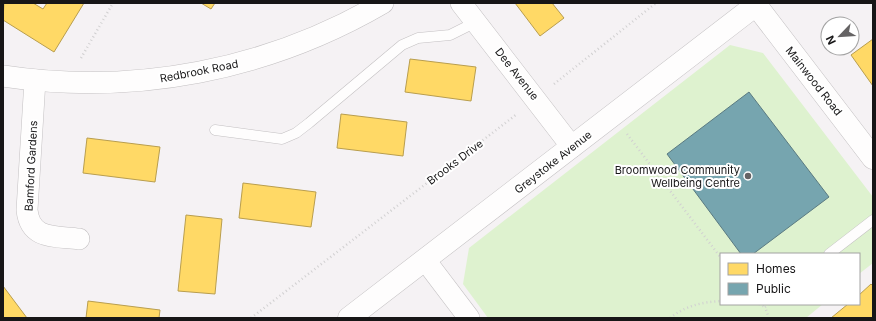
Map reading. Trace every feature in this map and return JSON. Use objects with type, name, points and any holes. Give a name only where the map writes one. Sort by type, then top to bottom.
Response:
[{"type":"street","name":"Redbrook Road","points":[[3,76],[67,82],[127,83],[175,77],[248,61],[308,40],[346,23],[383,3]]},
{"type":"street","name":"Dee Avenue","points":[[461,3],[536,98],[572,147]]},
{"type":"street","name":"Greystoke Avenue","points":[[349,318],[757,4]]},
{"type":"street","name":"Mainwood Road","points":[[757,4],[873,158]]},
{"type":"street","name":"Bamford Gardens","points":[[35,80],[27,210],[28,218],[36,231],[43,234],[79,239]]},
{"type":"street","points":[[425,260],[469,318]]},
{"type":"lane","points":[[215,130],[282,139],[296,133],[309,123],[402,45],[418,38],[450,35],[476,22]]},
{"type":"lane","points":[[831,253],[873,220]]},
{"type":"path","points":[[67,82],[113,3]]},
{"type":"path","name":"Brooks Drive","points":[[251,318],[509,121],[656,3]]},
{"type":"path","points":[[613,115],[720,257]]},
{"type":"path","points":[[670,318],[683,309],[693,305],[720,301]]},
{"type":"path","points":[[761,305],[765,307],[769,318]]},
{"type":"green space","points":[[730,45],[763,53],[873,197],[873,263],[860,273],[860,253],[720,253],[720,305],[822,305],[806,318],[488,318],[463,284],[469,248]]},
{"type":"building: Homes","points":[[4,3],[33,3],[43,9],[47,3],[84,3],[54,52],[3,20]]},
{"type":"building: Homes","points":[[201,3],[215,3],[211,9]]},
{"type":"building: Homes","points":[[515,3],[552,3],[564,18],[540,36]]},
{"type":"building: Homes","points":[[873,39],[873,86],[852,56],[860,56],[860,48]]},
{"type":"building: Homes","points":[[410,59],[476,67],[471,101],[405,92]]},
{"type":"building: Homes","points":[[341,114],[407,122],[403,156],[337,148]]},
{"type":"building: Homes","points":[[87,138],[160,147],[155,182],[83,173]]},
{"type":"building: Homes","points":[[243,183],[316,192],[311,227],[239,218]]},
{"type":"building: Homes","points":[[186,215],[222,219],[215,294],[178,291]]},
{"type":"building: Homes","points":[[871,284],[873,286],[873,318],[831,318],[847,305],[860,305],[860,294]]},
{"type":"building: Homes","points":[[3,286],[27,318],[3,318]]},
{"type":"building: Homes","points":[[88,301],[160,310],[159,318],[86,318]]},
{"type":"building: Public","name":"Broomwood Community Wellbeing Centre","points":[[749,92],[829,197],[754,253],[740,253],[667,154]]},
{"type":"place","name":"Broomwood Community Wellbeing Centre","points":[[748,176]]}]
